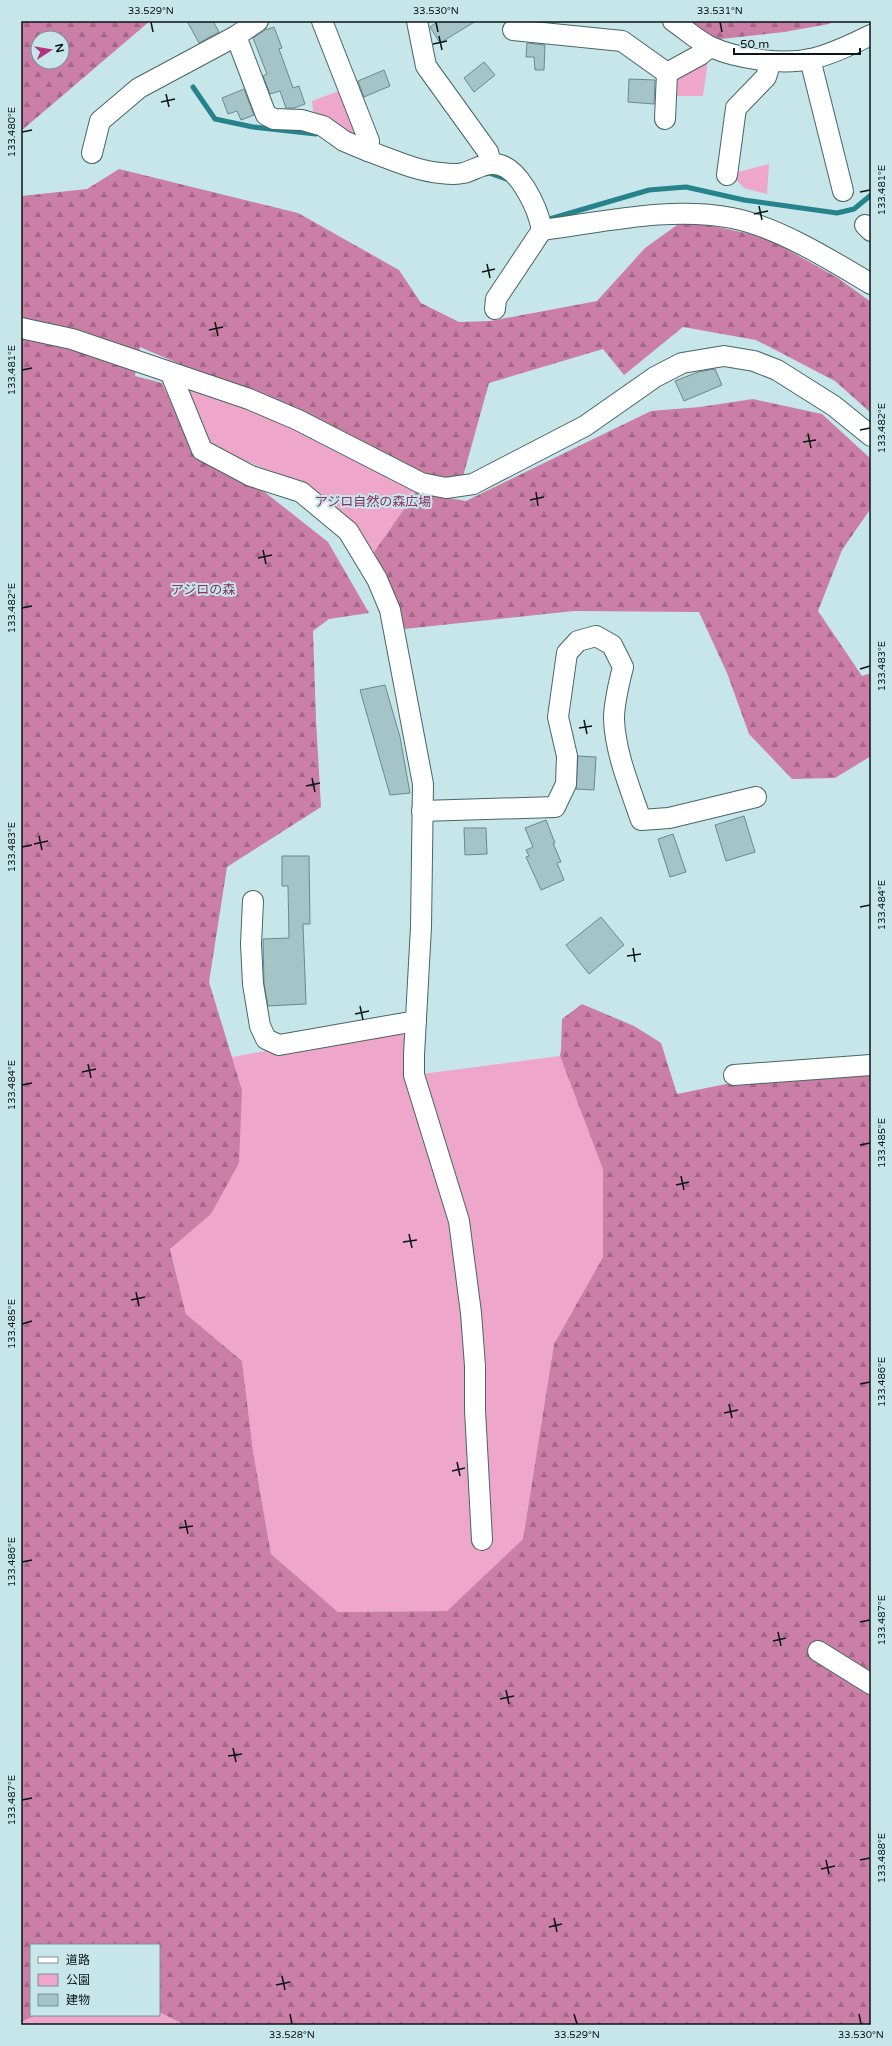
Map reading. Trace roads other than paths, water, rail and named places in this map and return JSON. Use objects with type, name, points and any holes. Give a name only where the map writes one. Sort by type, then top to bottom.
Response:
[{"type":"street","points":[[92,153],[100,121],[139,88],[236,36],[258,21]]},
{"type":"street","points":[[322,21],[369,141],[368,151]]},
{"type":"street","points":[[417,21],[426,66],[488,152],[491,164]]},
{"type":"street","points":[[673,21],[710,46],[734,55],[771,61],[810,59],[839,50],[871,35]]},
{"type":"street","points":[[513,30],[622,41],[667,73]]},
{"type":"street","points":[[236,36],[266,115],[274,119],[302,120],[324,126],[344,141],[368,151],[410,166],[440,173],[462,174],[491,164],[502,164],[516,174],[539,215],[542,230],[496,299],[495,309]]},
{"type":"street","points":[[667,73],[700,55],[710,46]]},
{"type":"street","points":[[810,59],[843,191]]},
{"type":"street","points":[[727,175],[736,108],[766,77],[771,61]]},
{"type":"street","points":[[664,118],[667,73]]},
{"type":"street","points":[[542,230],[643,215],[694,215],[732,218],[770,230],[840,265],[871,284]]},
{"type":"street","points":[[21,328],[72,339],[259,404],[298,420],[421,483],[446,488],[473,484],[585,426],[655,377],[682,363],[724,356],[754,361],[777,370],[834,406],[871,436]]},
{"type":"street","points":[[171,374],[202,450],[251,476],[301,492],[348,531],[377,579],[390,610],[423,784],[421,927],[414,1075],[459,1221],[476,1366],[475,1410],[482,1540]]},
{"type":"street","points":[[422,811],[555,807],[566,784],[567,756],[558,717],[567,653],[578,641],[596,636],[612,645],[623,667],[618,686],[614,719],[622,763],[641,820],[669,818],[756,797]]},
{"type":"street","points":[[253,902],[250,944],[253,984],[260,1026],[266,1039],[279,1045],[416,1020]]},
{"type":"street","points":[[734,1075],[871,1065]]},
{"type":"street","points":[[818,1651],[871,1684]]},
{"type":"waterway","points":[[193,87],[215,119],[253,127],[316,134]]},
{"type":"waterway","points":[[486,174],[489,173],[509,180]]},
{"type":"waterway","points":[[546,220],[649,190],[686,187],[744,200],[837,213],[854,209],[871,195]]},
{"type":"park label","name":"アジロ自然の森広場","points":[[373,502]]},
{"type":"park label","name":"アジロの森","points":[[203,590]]}]
